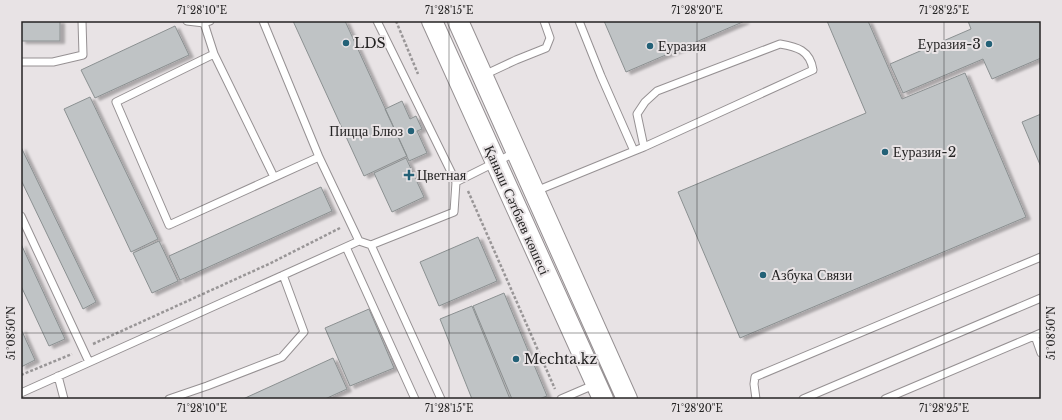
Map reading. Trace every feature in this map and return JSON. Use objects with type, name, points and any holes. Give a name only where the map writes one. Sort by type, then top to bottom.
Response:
[{"type":"main road","name":"Қаныш Сәтбаев көшесі","points":[[432,21],[599,391]]},
{"type":"main road","name":"Қаныш Сәтбаев көшесі","points":[[458,21],[627,399]]},
{"type":"lane","points":[[21,62],[53,62],[83,55],[82,21]]},
{"type":"lane","points":[[187,21],[207,22],[214,54],[274,178]]},
{"type":"lane","points":[[263,21],[319,156],[359,241]]},
{"type":"lane","points":[[21,393],[359,241],[371,245],[454,212],[459,181],[377,21]]},
{"type":"lane","points":[[482,76],[546,48],[550,38],[544,21]]},
{"type":"lane","points":[[579,21],[634,151]]},
{"type":"lane","points":[[534,192],[644,147],[813,70],[812,63],[807,54],[796,47],[780,44],[657,91],[645,102],[638,114],[644,147]]},
{"type":"lane","points":[[214,54],[116,102],[169,225],[319,156]]},
{"type":"lane","points":[[459,181],[516,151]]},
{"type":"lane","points":[[21,216],[89,362]]},
{"type":"lane","points":[[371,245],[441,399]]},
{"type":"lane","points":[[346,247],[414,399]]},
{"type":"lane","points":[[756,399],[754,384],[755,377],[1041,257]]},
{"type":"lane","points":[[169,399],[208,386],[282,357],[304,332],[283,275]]},
{"type":"lane","points":[[803,399],[1041,298]]},
{"type":"lane","points":[[885,399],[1038,335],[1041,353]]},
{"type":"lane","points":[[58,376],[64,399]]},
{"type":"lane","points":[[561,399],[599,391]]},
{"type":"path","points":[[396,21],[421,80]]},
{"type":"path","points":[[459,181],[556,392]]},
{"type":"path","points":[[21,375],[83,349],[271,263],[350,223]]},
{"type":"building","points":[[21,21],[60,21],[60,41],[21,41]]},
{"type":"building","points":[[293,21],[345,21],[407,156],[364,176]]},
{"type":"building","name":"Еуразия","points":[[604,21],[745,21],[626,72]]},
{"type":"building","name":"Еуразия-2","points":[[827,21],[868,21],[902,99],[965,73],[1026,217],[740,338],[678,192],[866,113]]},
{"type":"building","name":"Еуразия-3","points":[[968,21],[1041,21],[1041,58],[992,79],[983,59],[903,93],[890,64],[971,29]]},
{"type":"building","points":[[175,26],[189,55],[95,98],[81,70]]},
{"type":"building","points":[[90,97],[158,239],[131,252],[64,109]]},
{"type":"building","points":[[402,101],[410,119],[416,116],[422,129],[417,131],[427,153],[409,161],[385,109]]},
{"type":"building","points":[[1041,114],[1041,167],[1022,122]]},
{"type":"building","points":[[21,147],[96,302],[83,309],[21,180]]},
{"type":"building","points":[[406,158],[424,197],[392,212],[374,173]]},
{"type":"building","points":[[321,187],[332,211],[180,280],[169,256]]},
{"type":"building","points":[[478,237],[497,281],[439,306],[420,262]]},
{"type":"building","points":[[159,241],[178,281],[152,293],[133,253]]},
{"type":"building","points":[[21,244],[65,339],[49,346],[21,286]]},
{"type":"building","points":[[504,293],[547,396],[539,399],[512,399],[473,306]]},
{"type":"building","points":[[472,306],[510,399],[472,399],[440,319]]},
{"type":"building","points":[[369,309],[394,368],[350,386],[325,328]]},
{"type":"building","points":[[21,329],[35,360],[21,367]]},
{"type":"building","points":[[333,358],[347,389],[325,399],[243,399]]},
{"type":"place","name":"LDS","points":[[346,43]]},
{"type":"place","name":"Еуразия-3","points":[[989,44]]},
{"type":"place","name":"Еуразия","points":[[650,46]]},
{"type":"place","name":"Пицца Блюз","points":[[411,131]]},
{"type":"place","name":"Еуразия-2","points":[[885,152]]},
{"type":"place","name":"Цветная","points":[[409,175]]},
{"type":"place","name":"Азбука Связи","points":[[763,275]]},
{"type":"place","name":"Mechta.kz","points":[[516,359]]}]
